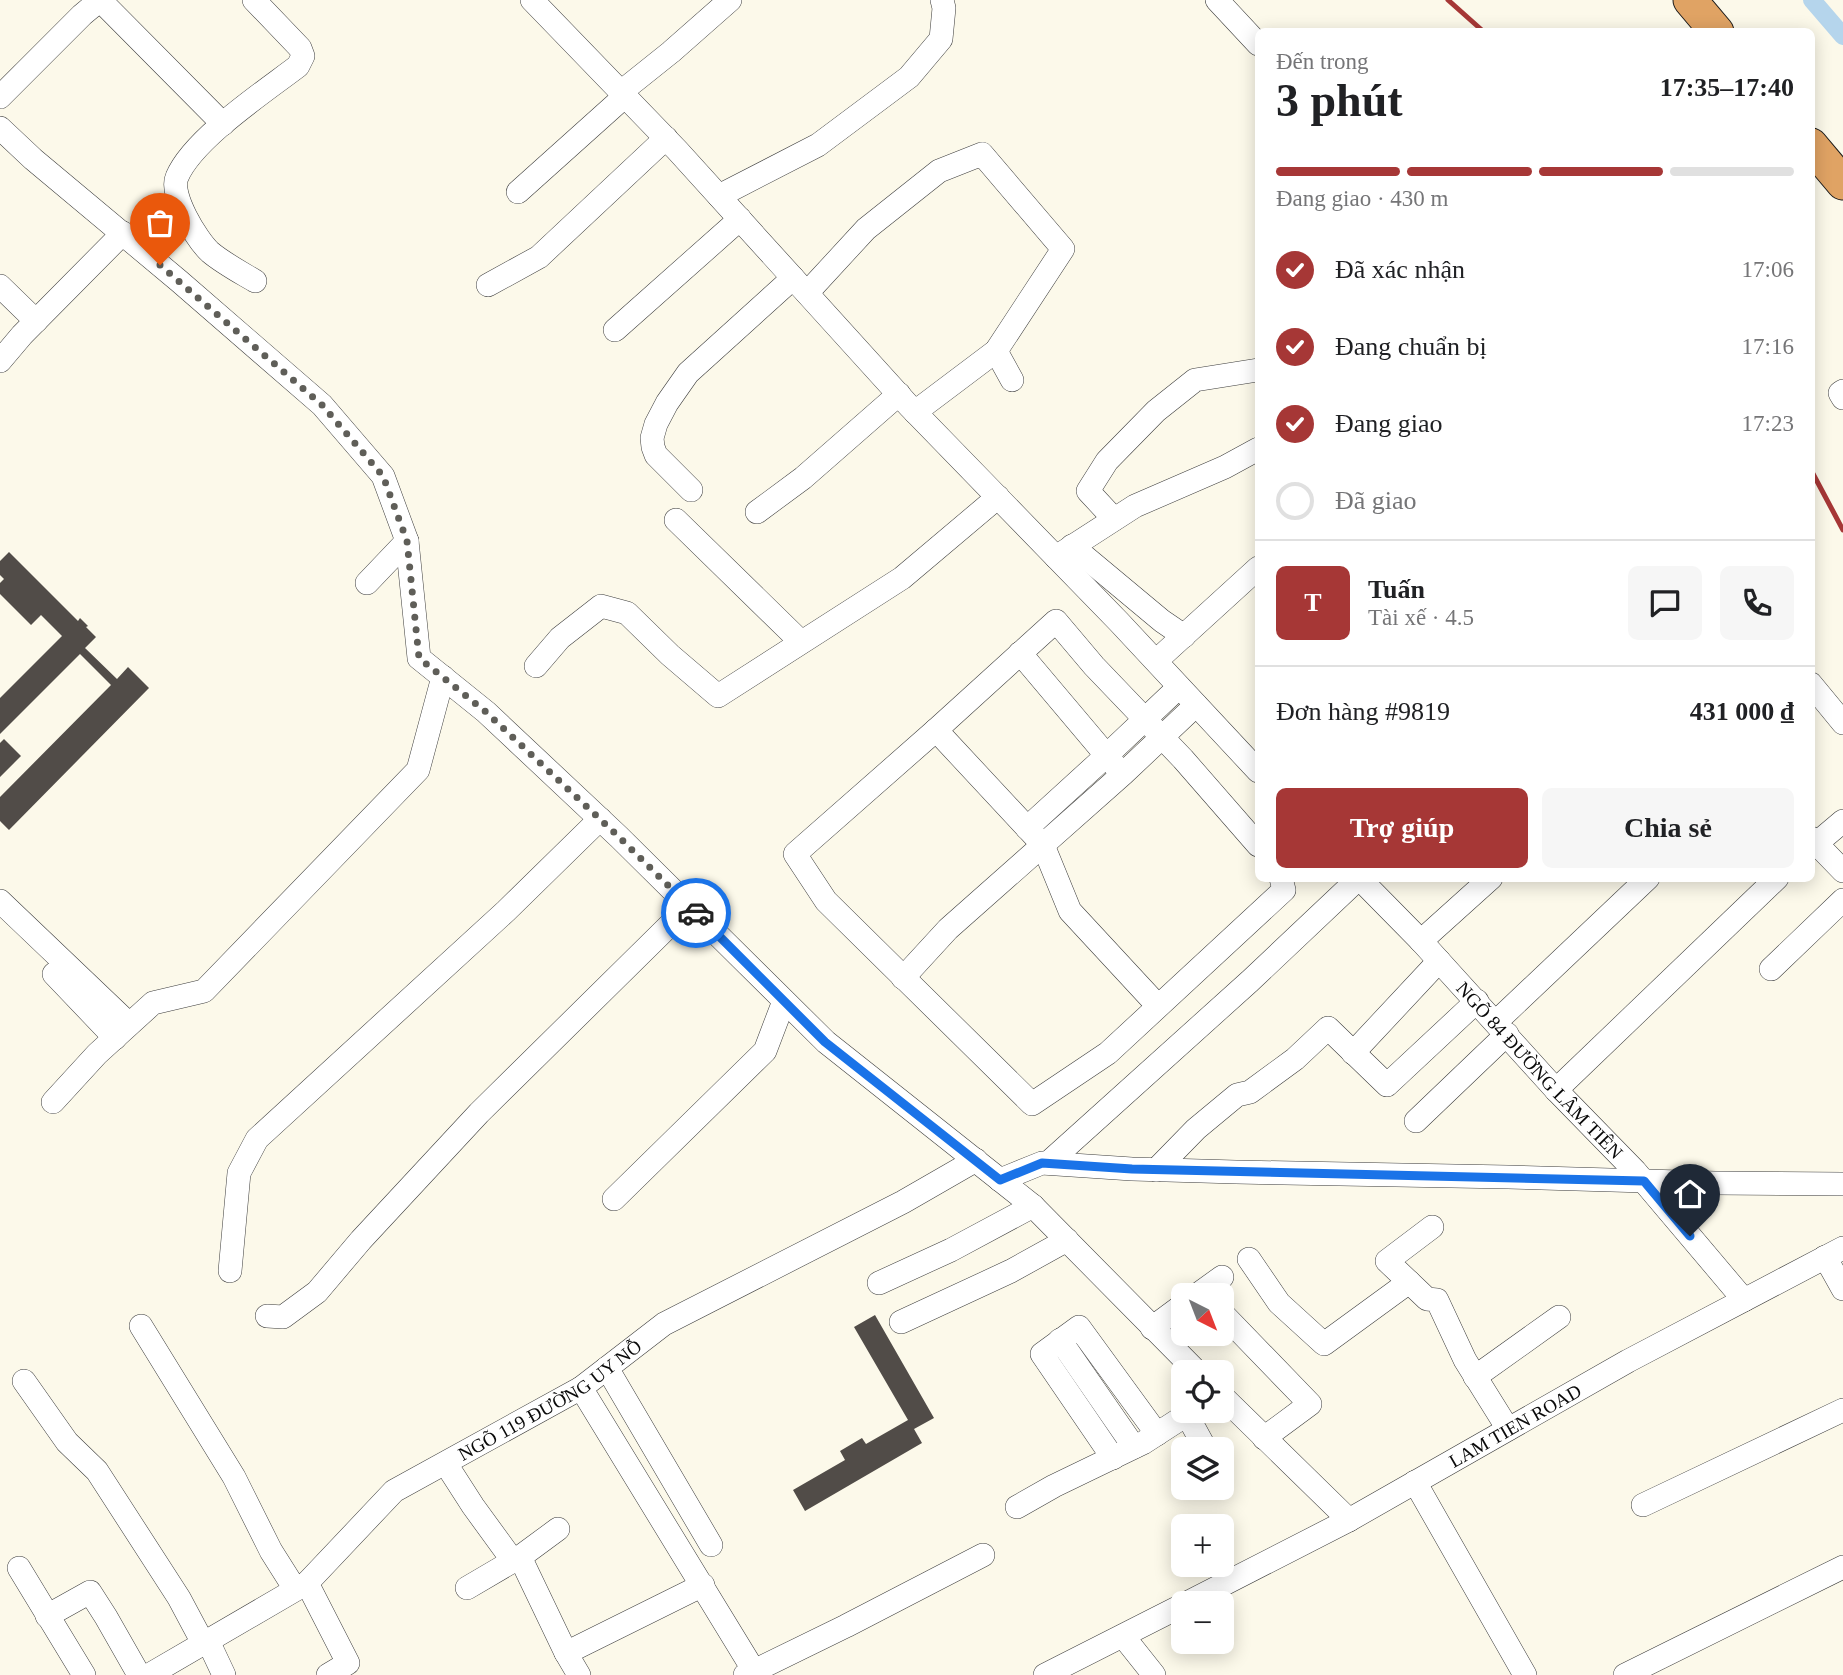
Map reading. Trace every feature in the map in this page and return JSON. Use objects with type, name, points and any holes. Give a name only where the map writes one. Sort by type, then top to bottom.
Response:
[{"type":"highway","points":[[1690,0],[1714,28]]},
{"type":"highway","points":[[1815,150],[1843,183]]},
{"type":"street","points":[[0,97],[76,7],[100,0],[223,124]]},
{"type":"street","points":[[254,0],[300,48],[303,56],[298,66],[223,124],[190,155],[175,179],[176,196],[196,234],[208,250],[255,281]]},
{"type":"street","points":[[532,0],[666,138],[915,412],[998,497],[1064,552],[1184,636]]},
{"type":"street","points":[[518,192],[623,94],[730,0]]},
{"type":"street","points":[[719,196],[818,145],[909,77],[941,39],[944,8],[942,0]]},
{"type":"street","points":[[1217,0],[1255,41]]},
{"type":"street","points":[[0,128],[322,405],[383,476],[407,541],[419,658],[486,712],[600,819],[825,1042],[1033,1206],[1152,1328],[1171,1336]]},
{"type":"street","points":[[488,285],[539,257],[666,138]]},
{"type":"street","points":[[691,490],[656,455],[652,438],[667,403],[688,373],[939,171],[982,154],[1063,249],[996,351],[915,412]]},
{"type":"street","points":[[615,330],[740,219]]},
{"type":"street","points":[[0,361],[36,320],[122,233]]},
{"type":"street","points":[[0,286],[36,320]]},
{"type":"street","points":[[996,351],[1012,380]]},
{"type":"street","points":[[1114,519],[1088,491],[1107,461],[1156,411],[1195,380],[1255,370]]},
{"type":"street","points":[[1843,391],[1840,393],[1843,398]]},
{"type":"street","points":[[757,512],[803,478],[899,394]]},
{"type":"street","points":[[1064,552],[1135,506],[1255,451]]},
{"type":"street","points":[[537,666],[560,638],[601,606],[627,613],[718,696],[902,579],[998,497]]},
{"type":"street","points":[[676,520],[801,642]]},
{"type":"street","points":[[367,583],[407,541]]},
{"type":"street","points":[[1064,552],[1179,687],[1255,764]]},
{"type":"street","points":[[1156,661],[1255,571]]},
{"type":"street","points":[[1255,842],[1056,621],[795,854],[826,901],[1032,1104],[1108,1053],[1284,891],[1281,882]]},
{"type":"street","points":[[1020,653],[1123,775]]},
{"type":"street","points":[[53,1101],[97,1054],[153,1003],[204,990],[418,770],[443,677]]},
{"type":"street","points":[[1027,828],[1179,687]]},
{"type":"street","points":[[1815,689],[1843,723]]},
{"type":"street","points":[[903,978],[948,929],[1123,775],[1196,705]]},
{"type":"street","points":[[936,730],[1043,845],[1070,911],[1158,1006]]},
{"type":"street","points":[[230,1271],[239,1173],[257,1139],[506,911],[600,819]]},
{"type":"street","points":[[1815,842],[1843,821]]},
{"type":"street","points":[[1815,846],[1843,871]]},
{"type":"street","points":[[1048,1163],[1356,882]]},
{"type":"street","name":"NGÕ 84 ĐƯỜNG LÂM TIÊN","points":[[1362,882],[1421,941],[1556,1090],[1644,1181],[1744,1300]]},
{"type":"street","points":[[1421,941],[1487,882]]},
{"type":"street","points":[[1416,1121],[1501,1028],[1644,882]]},
{"type":"street","points":[[1556,1090],[1773,882]]},
{"type":"street","points":[[1771,970],[1843,900]]},
{"type":"street","points":[[0,901],[122,1031]]},
{"type":"street","points":[[267,1316],[283,1317],[317,1292],[361,1240],[479,1113],[689,906]]},
{"type":"street","points":[[1353,1053],[1439,961]]},
{"type":"street","points":[[54,974],[122,1031]]},
{"type":"street","points":[[614,1199],[765,1051],[784,1001]]},
{"type":"street","points":[[1156,1170],[1196,1129],[1237,1095],[1250,1092],[1328,1028],[1387,1085],[1477,1001]]},
{"type":"street","name":"NGÕ 119 ĐƯỜNG UY NỖ","points":[[149,1675],[301,1586],[394,1491],[581,1388],[664,1324],[903,1202],[976,1160]]},
{"type":"street","points":[[1000,1180],[1048,1163],[1156,1170],[1843,1185]]},
{"type":"street","points":[[879,1283],[951,1250],[1033,1206]]},
{"type":"street","points":[[1432,1227],[1387,1261],[1427,1299],[1437,1300],[1465,1360],[1508,1429]]},
{"type":"street","points":[[901,1322],[1011,1271],[1067,1240]]},
{"type":"street","points":[[1834,1253],[1843,1289]]},
{"type":"street","name":"LAM TIEN ROAD","points":[[1210,1591],[1349,1520],[1628,1361],[1834,1253]]},
{"type":"street","points":[[1249,1259],[1279,1303],[1324,1344],[1409,1282]]},
{"type":"street","points":[[1214,1283],[1222,1277]]},
{"type":"street","points":[[1152,1328],[1171,1314]]},
{"type":"street","points":[[1475,1377],[1559,1317]]},
{"type":"street","points":[[1234,1325],[1310,1404],[1264,1438]]},
{"type":"street","points":[[141,1326],[234,1477],[271,1551],[301,1586],[344,1671]]},
{"type":"street","points":[[1113,1458],[1042,1354],[1079,1327],[1157,1434]]},
{"type":"street","points":[[1060,1340],[1134,1447]]},
{"type":"street","points":[[1066,1389],[1105,1363]]},
{"type":"street","points":[[607,1368],[711,1545]]},
{"type":"street","points":[[24,1381],[67,1442],[97,1471],[179,1598],[224,1675]]},
{"type":"street","points":[[581,1388],[702,1585],[750,1673],[983,1555]]},
{"type":"street","points":[[1090,1423],[1129,1395]]},
{"type":"street","points":[[1234,1408],[1349,1520]]},
{"type":"street","points":[[1643,1506],[1843,1410]]},
{"type":"street","points":[[1017,1507],[1134,1447],[1174,1423]]},
{"type":"street","points":[[446,1464],[473,1506],[517,1559],[579,1675]]},
{"type":"street","points":[[1415,1482],[1525,1675]]},
{"type":"street","points":[[467,1588],[517,1559],[558,1530]]},
{"type":"street","points":[[1625,1675],[1843,1567]]},
{"type":"street","points":[[19,1568],[84,1675]]},
{"type":"street","points":[[566,1653],[702,1585]]},
{"type":"street","points":[[47,1616],[90,1592],[139,1675]]},
{"type":"street","name":"LAM TIEN ROAD","points":[[1045,1675],[1171,1611]]},
{"type":"street","points":[[1123,1636],[1154,1675]]},
{"type":"building","points":[[9,552],[78,621],[80,618],[88,626],[86,627],[96,637],[85,648],[117,679],[128,667],[149,688],[9,830],[0,821],[0,797],[111,685],[80,654],[0,734],[0,698],[62,636],[41,615],[31,625],[0,594],[0,583],[4,579],[0,575],[0,561]]},
{"type":"building","points":[[4,739],[21,756],[0,777],[0,743]]},
{"type":"building","points":[[875,1315],[934,1418],[914,1429],[922,1443],[805,1511],[793,1490],[845,1460],[840,1451],[862,1438],[866,1444],[908,1420],[854,1327]]},
{"type":"waterway","points":[[1812,0],[1843,36]]},
{"type":"railway","points":[[1448,0],[1480,28]]},
{"type":"railway","points":[[1815,478],[1843,530]]},
{"type":"way so far","points":[[160,265],[322,405],[383,476],[407,541],[419,658],[486,712],[696,913]]},
{"type":"route","points":[[696,913],[825,1042],[1000,1180],[1042,1163],[1132,1169],[1644,1181],[1690,1236]]}]
